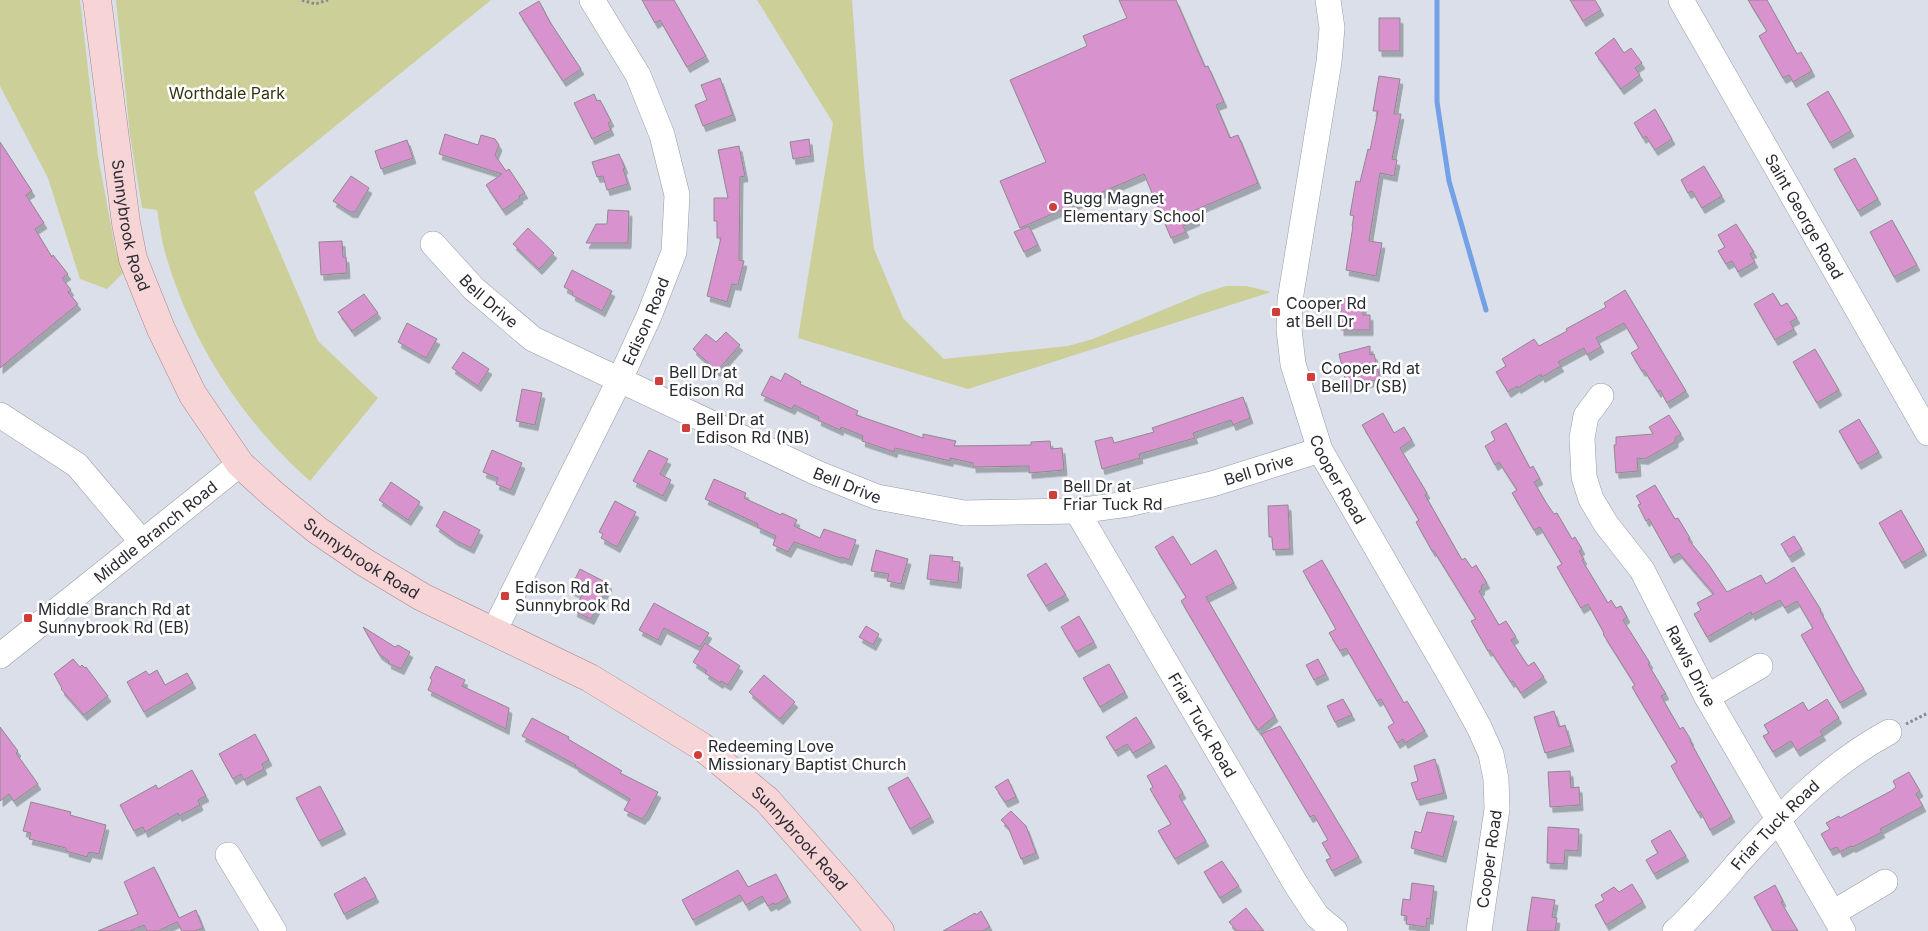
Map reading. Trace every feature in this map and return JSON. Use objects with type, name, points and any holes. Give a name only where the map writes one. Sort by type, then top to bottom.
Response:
[{"type":"main road","name":"Sunnybrook Road","points":[[97,0],[125,213],[133,259],[160,329],[193,395],[240,464],[317,530],[364,562],[422,597],[590,678],[701,746],[766,800],[880,931]]},
{"type":"street","name":"Edison Road","points":[[494,632],[620,379],[649,316],[674,252],[677,195],[662,135],[638,75],[592,0]]},
{"type":"street","name":"Cooper Road","points":[[1328,0],[1332,28],[1329,62],[1293,274],[1289,329],[1293,364],[1320,450],[1463,697],[1491,754],[1496,779],[1497,809],[1479,931]]},
{"type":"street","name":"Saint George Road","points":[[1680,0],[1928,433]]},
{"type":"street","name":"Bell Drive","points":[[433,244],[474,289],[533,339],[817,473],[877,497],[964,513],[1077,511],[1128,504],[1203,486],[1320,450]]},
{"type":"street","name":"Rawls Drive","points":[[1601,396],[1586,416],[1582,438],[1584,477],[1591,499],[1606,524],[1642,570],[1707,697],[1838,922]]},
{"type":"street","points":[[0,415],[77,465],[142,542]]},
{"type":"street","name":"Middle Branch Road","points":[[0,656],[240,464]]},
{"type":"street","name":"Friar Tuck Road","points":[[1077,511],[1297,886],[1317,916],[1335,931]]},
{"type":"street","points":[[1707,697],[1760,666]]},
{"type":"street","name":"Friar Tuck Road","points":[[1675,931],[1778,818],[1828,772],[1889,732]]},
{"type":"street","points":[[228,855],[274,931]]},
{"type":"street","points":[[1838,922],[1885,882]]},
{"type":"path","points":[[302,0],[315,4],[328,0]]},
{"type":"green space","points":[[0,0],[80,0],[98,156],[115,247],[124,272],[107,289],[80,279],[48,178],[0,86]]},
{"type":"green space","name":"Worthdale Park","points":[[116,0],[491,0],[254,192],[318,341],[378,398],[310,481],[286,459],[264,434],[243,409],[224,381],[207,353],[179,293],[164,249],[157,210],[142,208],[130,135]]},
{"type":"green space","points":[[757,0],[852,0],[864,164],[874,249],[903,318],[944,359],[1068,346],[1093,339],[1201,294],[1226,286],[1246,286],[1271,292],[968,389],[798,338],[833,123]]},
{"type":"building","points":[[642,0],[674,0],[706,56],[687,67],[660,20],[655,23]]},
{"type":"building","points":[[1119,0],[1176,0],[1205,67],[1208,66],[1224,102],[1216,105],[1230,138],[1238,135],[1258,183],[1193,211],[1197,220],[1183,226],[1186,232],[1171,238],[1144,174],[1020,228],[1000,181],[1046,162],[1010,80],[1087,46],[1083,36],[1127,18]]},
{"type":"building","points":[[1570,0],[1595,0],[1601,10],[1583,21]]},
{"type":"building","points":[[1748,0],[1767,0],[1797,54],[1801,52],[1812,71],[1793,82],[1789,75],[1783,78],[1759,36],[1767,31]]},
{"type":"building","points":[[539,1],[550,22],[581,69],[563,81],[519,13]]},
{"type":"building","points":[[1379,18],[1400,18],[1400,51],[1379,51]]},
{"type":"building","points":[[1614,38],[1624,53],[1631,48],[1642,63],[1635,68],[1640,75],[1621,89],[1595,53]]},
{"type":"building","points":[[1379,76],[1400,79],[1394,114],[1401,114],[1392,159],[1397,160],[1394,176],[1380,173],[1369,241],[1382,243],[1376,276],[1346,270],[1354,216],[1350,215],[1356,181],[1360,182],[1368,149],[1370,150],[1378,111],[1373,111]]},
{"type":"building","points":[[720,78],[733,115],[703,126],[695,105],[707,100],[701,85]]},
{"type":"building","points":[[1828,91],[1851,131],[1830,143],[1807,104]]},
{"type":"building","points":[[594,94],[597,101],[600,100],[611,121],[608,123],[611,130],[592,139],[574,103]]},
{"type":"building","points":[[1655,109],[1672,139],[1655,150],[1646,136],[1643,138],[1634,123]]},
{"type":"building","points":[[445,134],[478,145],[481,135],[495,139],[499,145],[495,155],[506,171],[509,169],[525,193],[503,210],[486,185],[502,174],[439,154]]},
{"type":"building","points":[[809,139],[811,156],[793,159],[790,142]]},
{"type":"building","points":[[407,140],[413,158],[381,169],[375,151]]},
{"type":"building","points":[[0,142],[32,191],[26,195],[44,223],[35,229],[52,257],[53,255],[68,274],[62,278],[71,290],[68,292],[78,304],[0,368]]},
{"type":"building","points":[[739,146],[745,176],[740,177],[739,260],[744,261],[738,285],[732,284],[727,302],[707,296],[721,238],[717,238],[717,221],[714,221],[714,198],[728,198],[718,150]]},
{"type":"building","points":[[619,154],[625,168],[623,169],[628,184],[607,190],[603,176],[597,177],[592,162]]},
{"type":"building","points":[[1855,158],[1878,199],[1858,211],[1834,169]]},
{"type":"building","points":[[1704,166],[1722,196],[1702,208],[1692,191],[1688,193],[1681,180]]},
{"type":"building","points":[[351,176],[369,188],[355,212],[350,212],[333,201]]},
{"type":"building","points":[[608,210],[629,211],[628,243],[586,243],[596,224],[607,224]]},
{"type":"building","points":[[1892,220],[1917,265],[1894,277],[1870,232]]},
{"type":"building","points":[[1736,224],[1754,252],[1750,254],[1755,262],[1738,272],[1732,261],[1726,264],[1718,251],[1725,247],[1718,235]]},
{"type":"building","points":[[1029,226],[1038,245],[1024,252],[1014,232]]},
{"type":"building","points":[[528,228],[554,253],[539,269],[513,244]]},
{"type":"building","points":[[342,241],[347,273],[321,275],[319,242]]},
{"type":"building","points":[[572,270],[612,291],[602,311],[572,295],[573,292],[564,287]]},
{"type":"building","points":[[1625,290],[1686,391],[1667,403],[1660,390],[1658,392],[1631,353],[1639,348],[1624,323],[1596,338],[1601,347],[1587,355],[1584,348],[1558,362],[1561,366],[1542,377],[1541,374],[1508,392],[1496,372],[1506,366],[1502,359],[1534,339],[1539,346],[1567,331],[1566,329],[1606,307],[1604,303]]},
{"type":"building","points":[[1773,293],[1781,306],[1787,303],[1797,318],[1790,322],[1794,329],[1775,340],[1754,304]]},
{"type":"building","points":[[364,294],[378,313],[352,331],[338,312]]},
{"type":"building","points":[[1341,299],[1363,299],[1363,315],[1370,315],[1370,330],[1341,330]]},
{"type":"building","points":[[407,323],[437,339],[426,358],[398,342]]},
{"type":"building","points":[[726,332],[740,345],[717,371],[693,349],[706,334],[716,342]]},
{"type":"building","points":[[1370,346],[1370,355],[1374,354],[1380,379],[1347,387],[1339,354]]},
{"type":"building","points":[[1815,349],[1839,390],[1817,403],[1793,362]]},
{"type":"building","points":[[463,352],[489,369],[478,386],[452,368]]},
{"type":"building","points":[[785,373],[801,382],[800,384],[858,411],[856,415],[923,438],[923,434],[956,441],[954,446],[1031,445],[1031,442],[1050,441],[1051,449],[1062,448],[1064,470],[1029,473],[1029,466],[973,467],[973,463],[950,458],[950,461],[895,448],[894,452],[862,441],[863,436],[841,427],[840,430],[818,420],[819,417],[794,405],[792,409],[761,395],[771,376],[781,381]]},
{"type":"building","points":[[522,389],[542,393],[535,425],[516,421]]},
{"type":"building","points":[[1243,397],[1250,418],[1233,425],[1231,420],[1193,433],[1195,438],[1139,454],[1140,458],[1102,469],[1095,441],[1112,437],[1114,443],[1154,432],[1152,428]]},
{"type":"building","points":[[1383,413],[1394,433],[1404,427],[1412,440],[1400,448],[1427,493],[1425,495],[1462,560],[1465,558],[1472,568],[1476,565],[1487,583],[1481,586],[1482,589],[1479,591],[1499,625],[1506,621],[1516,637],[1511,640],[1528,666],[1534,662],[1544,677],[1521,693],[1513,681],[1511,682],[1490,650],[1488,651],[1471,621],[1476,619],[1434,551],[1432,551],[1416,522],[1419,520],[1362,425]]},
{"type":"building","points":[[1669,415],[1681,434],[1675,438],[1675,442],[1645,459],[1637,458],[1638,471],[1616,473],[1614,445],[1616,445],[1616,437],[1653,434],[1649,427]]},
{"type":"building","points":[[1859,419],[1879,452],[1858,464],[1839,431]]},
{"type":"building","points":[[1506,423],[1530,468],[1533,466],[1540,479],[1534,482],[1554,514],[1557,513],[1572,539],[1575,537],[1582,549],[1579,551],[1584,559],[1582,560],[1608,603],[1611,600],[1616,608],[1621,606],[1627,617],[1623,620],[1650,663],[1648,664],[1666,694],[1661,696],[1680,729],[1683,727],[1691,740],[1732,817],[1710,830],[1671,766],[1677,762],[1632,687],[1635,685],[1603,634],[1588,604],[1581,608],[1557,567],[1562,564],[1540,527],[1534,530],[1512,493],[1517,490],[1499,462],[1495,465],[1485,446],[1495,440],[1491,432]]},
{"type":"building","points":[[492,450],[522,463],[511,490],[496,484],[498,478],[483,472]]},
{"type":"building","points":[[649,450],[668,459],[660,474],[671,480],[663,496],[633,481]]},
{"type":"building","points":[[714,479],[746,493],[744,498],[781,515],[782,513],[797,520],[794,526],[820,538],[824,529],[856,540],[849,560],[794,542],[788,552],[773,545],[776,536],[757,527],[758,524],[705,499]]},
{"type":"building","points":[[391,482],[420,502],[408,520],[379,500]]},
{"type":"building","points":[[1655,485],[1675,519],[1678,518],[1690,538],[1688,539],[1709,565],[1727,592],[1761,575],[1766,584],[1794,567],[1821,610],[1864,689],[1840,703],[1801,635],[1813,628],[1797,601],[1785,608],[1780,600],[1752,615],[1751,612],[1707,637],[1694,614],[1701,610],[1697,603],[1714,594],[1679,553],[1671,558],[1649,519],[1646,521],[1638,505],[1641,504],[1636,496]]},
{"type":"building","points":[[615,501],[636,512],[617,547],[601,538],[603,534],[599,532]]},
{"type":"building","points":[[1288,505],[1290,549],[1273,550],[1272,537],[1269,537],[1268,506]]},
{"type":"building","points":[[1901,510],[1924,550],[1902,563],[1879,523]]},
{"type":"building","points":[[444,511],[480,530],[471,548],[455,540],[436,526]]},
{"type":"building","points":[[1173,536],[1191,565],[1216,550],[1234,583],[1206,597],[1275,716],[1258,730],[1181,601],[1186,597],[1155,547]]},
{"type":"building","points":[[1794,536],[1802,549],[1789,557],[1781,544]]},
{"type":"building","points":[[876,550],[908,559],[901,584],[887,581],[889,574],[871,571]]},
{"type":"building","points":[[930,555],[953,557],[952,561],[960,562],[958,583],[927,579]]},
{"type":"building","points":[[1322,560],[1404,703],[1407,701],[1425,731],[1405,743],[1403,739],[1397,743],[1388,727],[1394,723],[1381,699],[1377,701],[1346,648],[1340,651],[1329,633],[1336,629],[1303,571]]},
{"type":"building","points":[[1046,563],[1066,595],[1046,606],[1027,575]]},
{"type":"building","points":[[580,569],[609,584],[591,619],[574,611],[582,595],[570,589]]},
{"type":"building","points":[[654,603],[709,633],[700,647],[664,628],[658,640],[639,630]]},
{"type":"building","points":[[1079,616],[1094,642],[1076,652],[1061,627]]},
{"type":"building","points":[[866,626],[879,634],[873,645],[859,637]]},
{"type":"building","points":[[363,627],[395,647],[398,645],[410,652],[401,669],[388,663],[389,661],[379,654]]},
{"type":"building","points":[[705,643],[740,666],[728,685],[721,681],[720,683],[693,662]]},
{"type":"building","points":[[73,659],[80,667],[82,665],[86,667],[108,696],[84,715],[61,689],[54,674]]},
{"type":"building","points":[[1318,659],[1326,674],[1314,680],[1306,665]]},
{"type":"building","points":[[1109,664],[1125,692],[1100,707],[1083,678]]},
{"type":"building","points":[[436,666],[465,680],[462,686],[509,708],[506,729],[428,690],[432,680],[430,678]]},
{"type":"building","points":[[157,670],[165,685],[187,673],[193,683],[144,712],[127,682],[146,671],[149,675]]},
{"type":"building","points":[[764,675],[795,702],[780,719],[749,692]]},
{"type":"building","points":[[1343,699],[1352,715],[1335,722],[1327,706]]},
{"type":"building","points":[[1827,699],[1839,718],[1820,731],[1823,735],[1797,751],[1791,741],[1773,752],[1763,736],[1769,733],[1764,725],[1803,702],[1808,711]]},
{"type":"building","points":[[1554,711],[1559,727],[1565,725],[1571,746],[1545,753],[1534,717]]},
{"type":"building","points":[[1136,717],[1152,742],[1133,753],[1127,744],[1115,751],[1106,737]]},
{"type":"building","points":[[532,718],[569,737],[568,739],[622,771],[620,773],[658,792],[646,815],[642,819],[624,810],[630,799],[576,765],[522,736]]},
{"type":"building","points":[[1280,726],[1359,857],[1332,871],[1326,860],[1331,858],[1322,843],[1328,840],[1314,815],[1310,817],[1261,734]]},
{"type":"building","points":[[0,727],[18,751],[16,753],[38,784],[14,801],[9,794],[0,801]]},
{"type":"building","points":[[255,734],[269,760],[262,764],[264,769],[244,780],[241,774],[233,779],[219,754]]},
{"type":"building","points":[[1435,759],[1444,793],[1417,800],[1411,783],[1418,781],[1414,766]]},
{"type":"building","points":[[1166,765],[1183,793],[1179,796],[1206,841],[1175,859],[1158,831],[1171,824],[1150,789],[1153,787],[1147,776]]},
{"type":"building","points":[[192,770],[206,796],[198,800],[200,805],[179,816],[178,813],[145,832],[143,827],[134,831],[120,805],[156,785],[158,789]]},
{"type":"building","points":[[1570,771],[1571,788],[1579,787],[1580,805],[1550,807],[1548,772]]},
{"type":"building","points":[[1909,772],[1920,791],[1916,794],[1923,806],[1880,829],[1882,832],[1853,847],[1851,846],[1840,852],[1837,847],[1830,850],[1821,834],[1830,829],[1826,823],[1839,816],[1840,818],[1891,791],[1896,787],[1893,781]]},
{"type":"building","points":[[908,777],[931,817],[910,829],[888,788]]},
{"type":"building","points":[[1008,779],[1016,797],[1005,802],[995,787]]},
{"type":"building","points":[[320,786],[343,829],[319,841],[296,798]]},
{"type":"building","points":[[31,802],[71,812],[70,815],[106,825],[99,854],[89,852],[87,857],[66,851],[66,848],[29,839],[31,833],[23,831]]},
{"type":"building","points":[[1011,811],[1026,826],[1036,853],[1021,859],[1008,827],[1001,820]]},
{"type":"building","points":[[1427,812],[1454,816],[1443,857],[1411,848],[1415,831],[1421,833]]},
{"type":"building","points":[[1548,827],[1579,829],[1578,851],[1565,850],[1564,864],[1547,863]]},
{"type":"building","points":[[1670,830],[1686,856],[1654,874],[1646,860],[1658,853],[1651,841]]},
{"type":"building","points":[[1222,861],[1239,886],[1220,898],[1204,872]]},
{"type":"building","points":[[154,867],[179,918],[196,910],[203,928],[195,931],[182,931],[177,922],[158,931],[147,931],[144,925],[130,931],[98,931],[138,914],[124,882]]},
{"type":"building","points":[[738,870],[748,887],[776,874],[788,897],[775,905],[774,903],[768,906],[762,896],[746,905],[740,895],[693,920],[682,900]]},
{"type":"building","points":[[365,877],[376,897],[344,914],[334,894]]},
{"type":"building","points":[[1412,883],[1434,886],[1430,919],[1427,918],[1426,927],[1406,924],[1407,916],[1401,915],[1403,899],[1410,900]]},
{"type":"building","points":[[1632,884],[1643,902],[1606,925],[1595,905],[1604,900],[1601,895],[1614,887],[1619,892]]},
{"type":"building","points":[[1775,885],[1783,901],[1781,902],[1798,931],[1773,931],[1754,897]]},
{"type":"building","points":[[1532,897],[1555,900],[1552,917],[1557,918],[1555,931],[1527,931]]},
{"type":"building","points":[[1246,908],[1264,931],[1237,931],[1229,922]]},
{"type":"building","points":[[981,911],[990,927],[982,931],[943,931],[975,913],[976,915]]},
{"type":"waterway","points":[[1437,0],[1437,102],[1449,181],[1486,310]]},
{"type":"place","name":"Bugg Magnet Elementary School","points":[[1053,207]]},
{"type":"place","name":"Cooper Rd at Bell Dr","points":[[1276,312]]},
{"type":"place","name":"Cooper Rd at Bell Dr (SB)","points":[[1311,377]]},
{"type":"place","name":"Bell Dr at Edison Rd","points":[[659,381]]},
{"type":"place","name":"Bell Dr at Edison Rd (NB)","points":[[686,428]]},
{"type":"place","name":"Bell Dr at Friar Tuck Rd","points":[[1053,495]]},
{"type":"place","name":"Edison Rd at Sunnybrook Rd","points":[[505,596]]},
{"type":"place","name":"Middle Branch Rd at Sunnybrook Rd (EB)","points":[[28,618]]},
{"type":"place","name":"Redeeming Love Missionary Baptist Church","points":[[698,755]]}]
